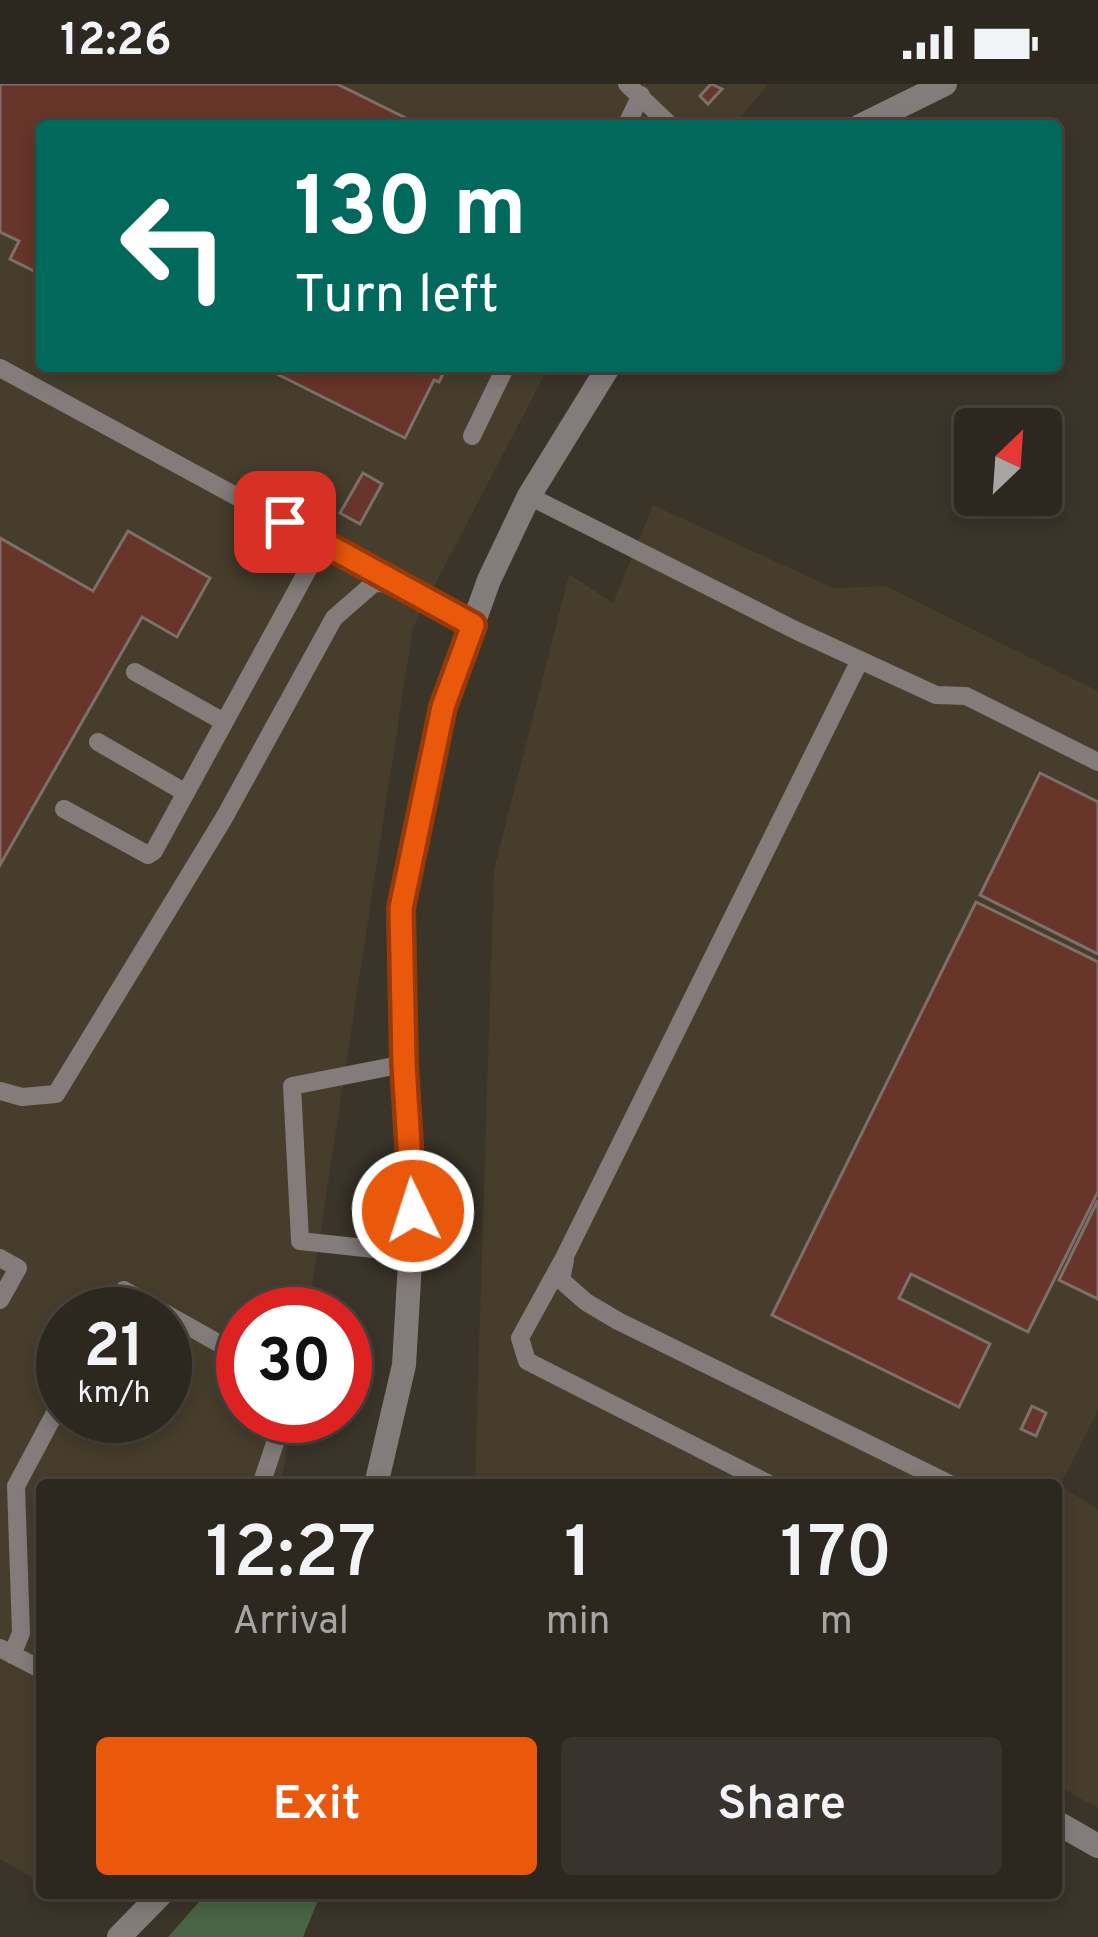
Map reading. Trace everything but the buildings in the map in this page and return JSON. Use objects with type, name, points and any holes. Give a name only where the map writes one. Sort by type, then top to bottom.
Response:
[{"type":"street","points":[[872,120],[945,84]]},
{"type":"street","points":[[377,1479],[404,1365],[413,1211],[401,908],[443,707],[489,580],[530,496],[605,372]]},
{"type":"street","points":[[1062,1825],[1098,1846]]},
{"type":"street","points":[[119,1937],[156,1899]]},
{"type":"lane","points":[[627,120],[634,89]]},
{"type":"lane","points":[[634,89],[664,120]]},
{"type":"lane","points":[[0,368],[473,625]]},
{"type":"lane","points":[[472,436],[503,372]]},
{"type":"lane","points":[[530,496],[860,660],[936,694],[966,696],[1098,762]]},
{"type":"lane","points":[[64,809],[148,855],[154,851],[323,542]]},
{"type":"lane","points":[[0,1091],[22,1097],[56,1094],[224,818],[334,618],[374,583],[398,584]]},
{"type":"lane","points":[[759,1479],[527,1361],[520,1338],[860,660]]},
{"type":"lane","points":[[135,672],[224,722]]},
{"type":"lane","points":[[98,742],[186,793]]},
{"type":"lane","points":[[404,1064],[292,1086],[300,1241],[411,1253]]},
{"type":"lane","points":[[565,1256],[562,1280],[602,1312],[940,1479]]},
{"type":"lane","points":[[0,1258],[19,1268],[0,1300]]},
{"type":"lane","points":[[36,1667],[6,1652],[21,1633],[16,1486],[39,1443]]},
{"type":"lane","points":[[263,1479],[275,1443]]},
{"type":"lane","points":[[20,1518],[36,1516]]},
{"type":"shaded area","points":[[0,84],[768,84],[739,120],[36,120],[36,372],[546,372],[413,627],[312,1287],[216,1287],[216,1443],[288,1443],[282,1479],[36,1479],[36,1880],[0,1859]]},
{"type":"shaded area","points":[[653,505],[833,588],[886,586],[1098,691],[1098,1410],[1062,1482],[483,1479],[475,1475],[494,870],[569,574],[613,603]]},
{"type":"shaded area","points":[[1062,1487],[1098,1509],[1098,1808],[1062,1788]]},
{"type":"green space","points":[[202,1899],[319,1899],[303,1937],[168,1937]]},
{"type":"route","points":[[285,522],[473,625],[443,707],[401,908],[413,1211]]}]
